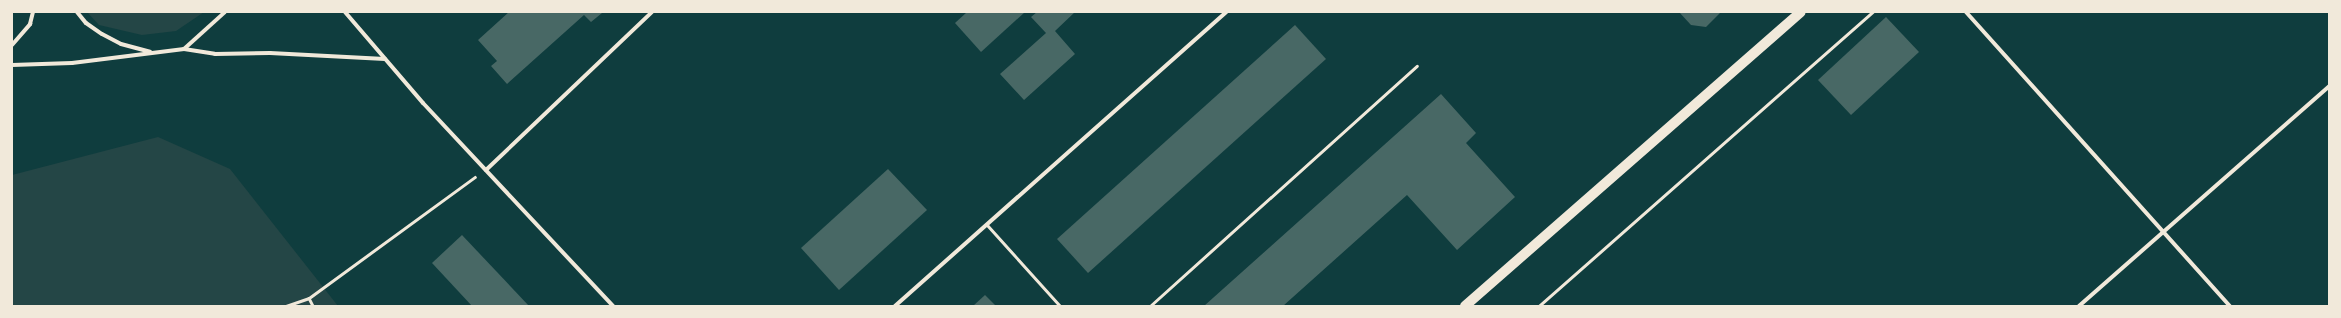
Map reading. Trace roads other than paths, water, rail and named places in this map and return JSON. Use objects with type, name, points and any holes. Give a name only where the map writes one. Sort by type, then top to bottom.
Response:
[{"type":"main road","points":[[1464,306],[1801,12]]},
{"type":"street","points":[[12,45],[30,24],[33,12]]},
{"type":"street","points":[[77,12],[86,23],[102,34],[121,44],[152,53]]},
{"type":"street","points":[[184,49],[225,12]]},
{"type":"street","points":[[345,12],[385,59],[486,170],[613,306]]},
{"type":"street","points":[[486,170],[652,12]]},
{"type":"street","points":[[895,306],[1226,12]]},
{"type":"street","points":[[1966,12],[2230,306]]},
{"type":"street","points":[[12,64],[72,63],[184,49],[215,54],[270,53],[385,59]]},
{"type":"street","points":[[2079,306],[2329,86]]},
{"type":"lane","points":[[1150,306],[1417,66]]},
{"type":"lane","points":[[987,225],[1060,306]]}]
